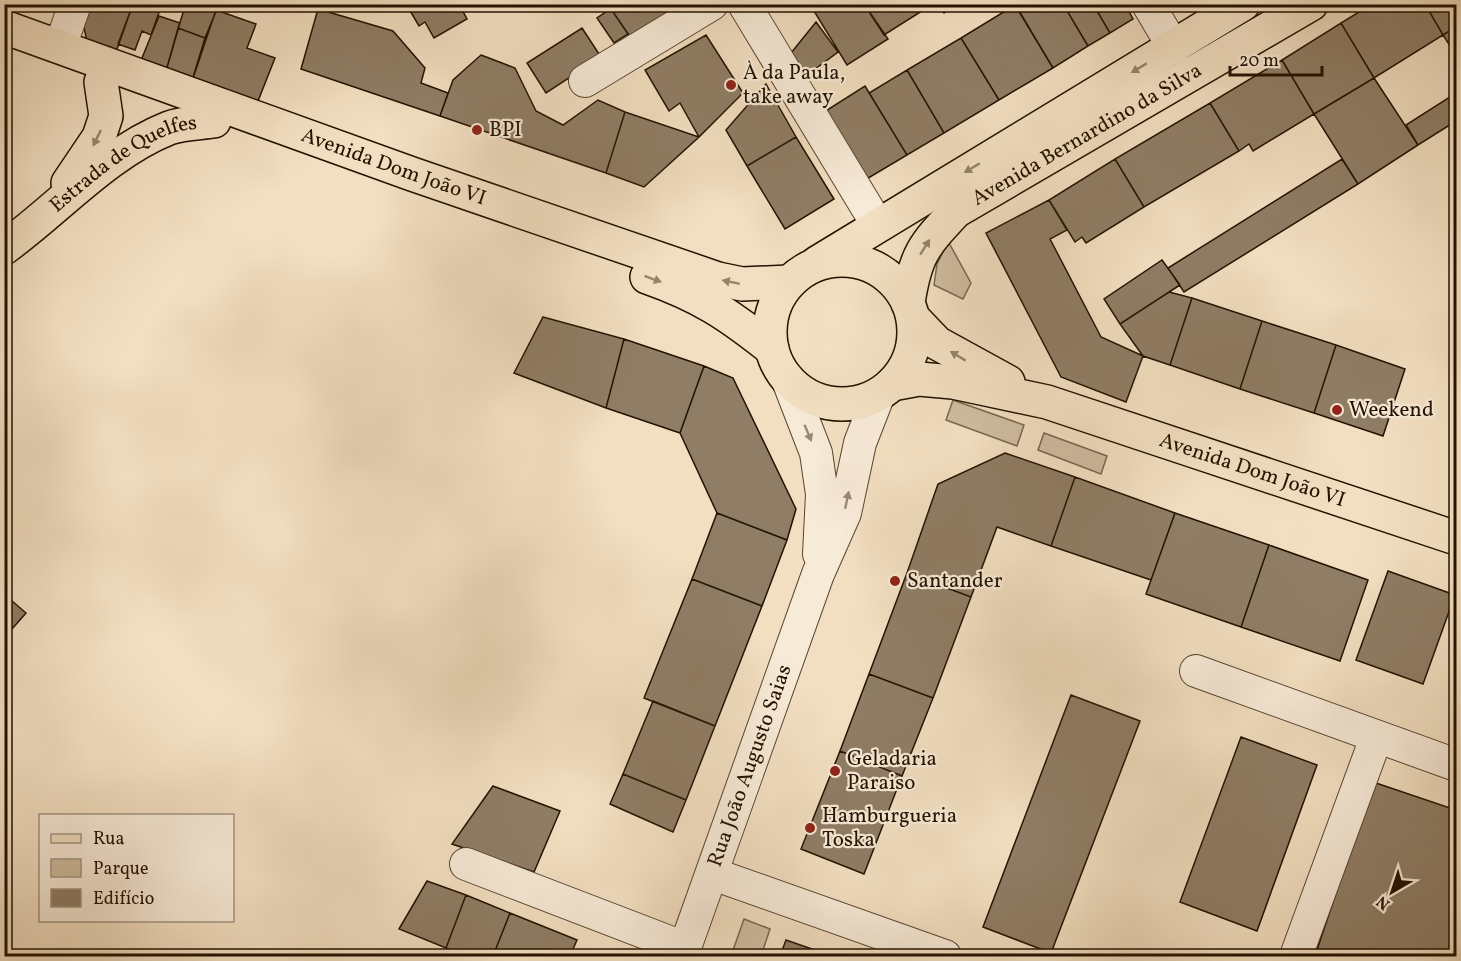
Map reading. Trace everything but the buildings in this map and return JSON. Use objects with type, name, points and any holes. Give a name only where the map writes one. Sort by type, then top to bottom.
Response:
[{"type":"main road","name":"Avenida Bernardino da Silva","points":[[817,264],[877,224],[1243,4]]},
{"type":"main road","name":"Avenida Bernardino da Silva","points":[[911,311],[917,260],[926,243],[956,211],[1311,4]]},
{"type":"main road","name":"Avenida Dom João VI","points":[[4,27],[412,174],[718,279],[742,284],[789,282]]},
{"type":"main road","name":"Avenida Dom João VI","points":[[4,47],[703,299],[732,317],[772,348]]},
{"type":"main road","name":"Estrada de Quelfes","points":[[41,221],[99,137],[106,116],[101,82]]},
{"type":"main road","name":"Estrada de Quelfes","points":[[4,248],[41,221],[103,167],[135,146],[170,127],[214,121]]},
{"type":"main road","points":[[838,259],[860,261],[880,270],[897,284],[911,311],[914,343],[906,365],[886,389],[861,401],[841,404],[821,401],[802,392],[787,378],[772,348],[772,313],[789,282],[801,271],[817,264],[838,259]]},
{"type":"main road","name":"Avenida Dom João VI","points":[[911,311],[937,343],[960,358],[1047,402]]},
{"type":"main road","name":"Avenida Dom João VI","points":[[886,389],[919,379],[953,382],[1047,402],[1456,538]]},
{"type":"street","points":[[60,47],[75,4]]},
{"type":"street","points":[[585,81],[712,4]]},
{"type":"street","points":[[744,4],[877,224]]},
{"type":"street","points":[[1148,4],[1173,48]]},
{"type":"street","points":[[787,378],[816,453],[822,494],[819,574]]},
{"type":"street","points":[[819,574],[845,513],[860,443],[886,389]]},
{"type":"street","name":"Rua João Augusto Saias","points":[[684,952],[819,574]]},
{"type":"street","points":[[1196,671],[1376,738],[1456,765]]},
{"type":"street","points":[[1296,957],[1376,738]]},
{"type":"street","points":[[466,864],[684,952]]},
{"type":"street","points":[[712,874],[945,957]]},
{"type":"green space","points":[[948,241],[971,283],[963,299],[934,285],[937,264]]},
{"type":"green space","points":[[953,400],[1024,425],[1017,446],[946,420]]},
{"type":"green space","points":[[1044,433],[1107,456],[1101,474],[1038,450]]},
{"type":"green space","points":[[744,919],[770,929],[761,956],[731,956]]},
{"type":"place","name":"À da Paula, take away","points":[[731,85]]},
{"type":"place","name":"BPI","points":[[477,130]]},
{"type":"place","name":"Weekend","points":[[1337,410]]},
{"type":"place","name":"Santander","points":[[895,581]]},
{"type":"place","name":"Geladaria Paraiso","points":[[835,771]]},
{"type":"place","name":"Hamburgueria Toska","points":[[810,828]]}]
